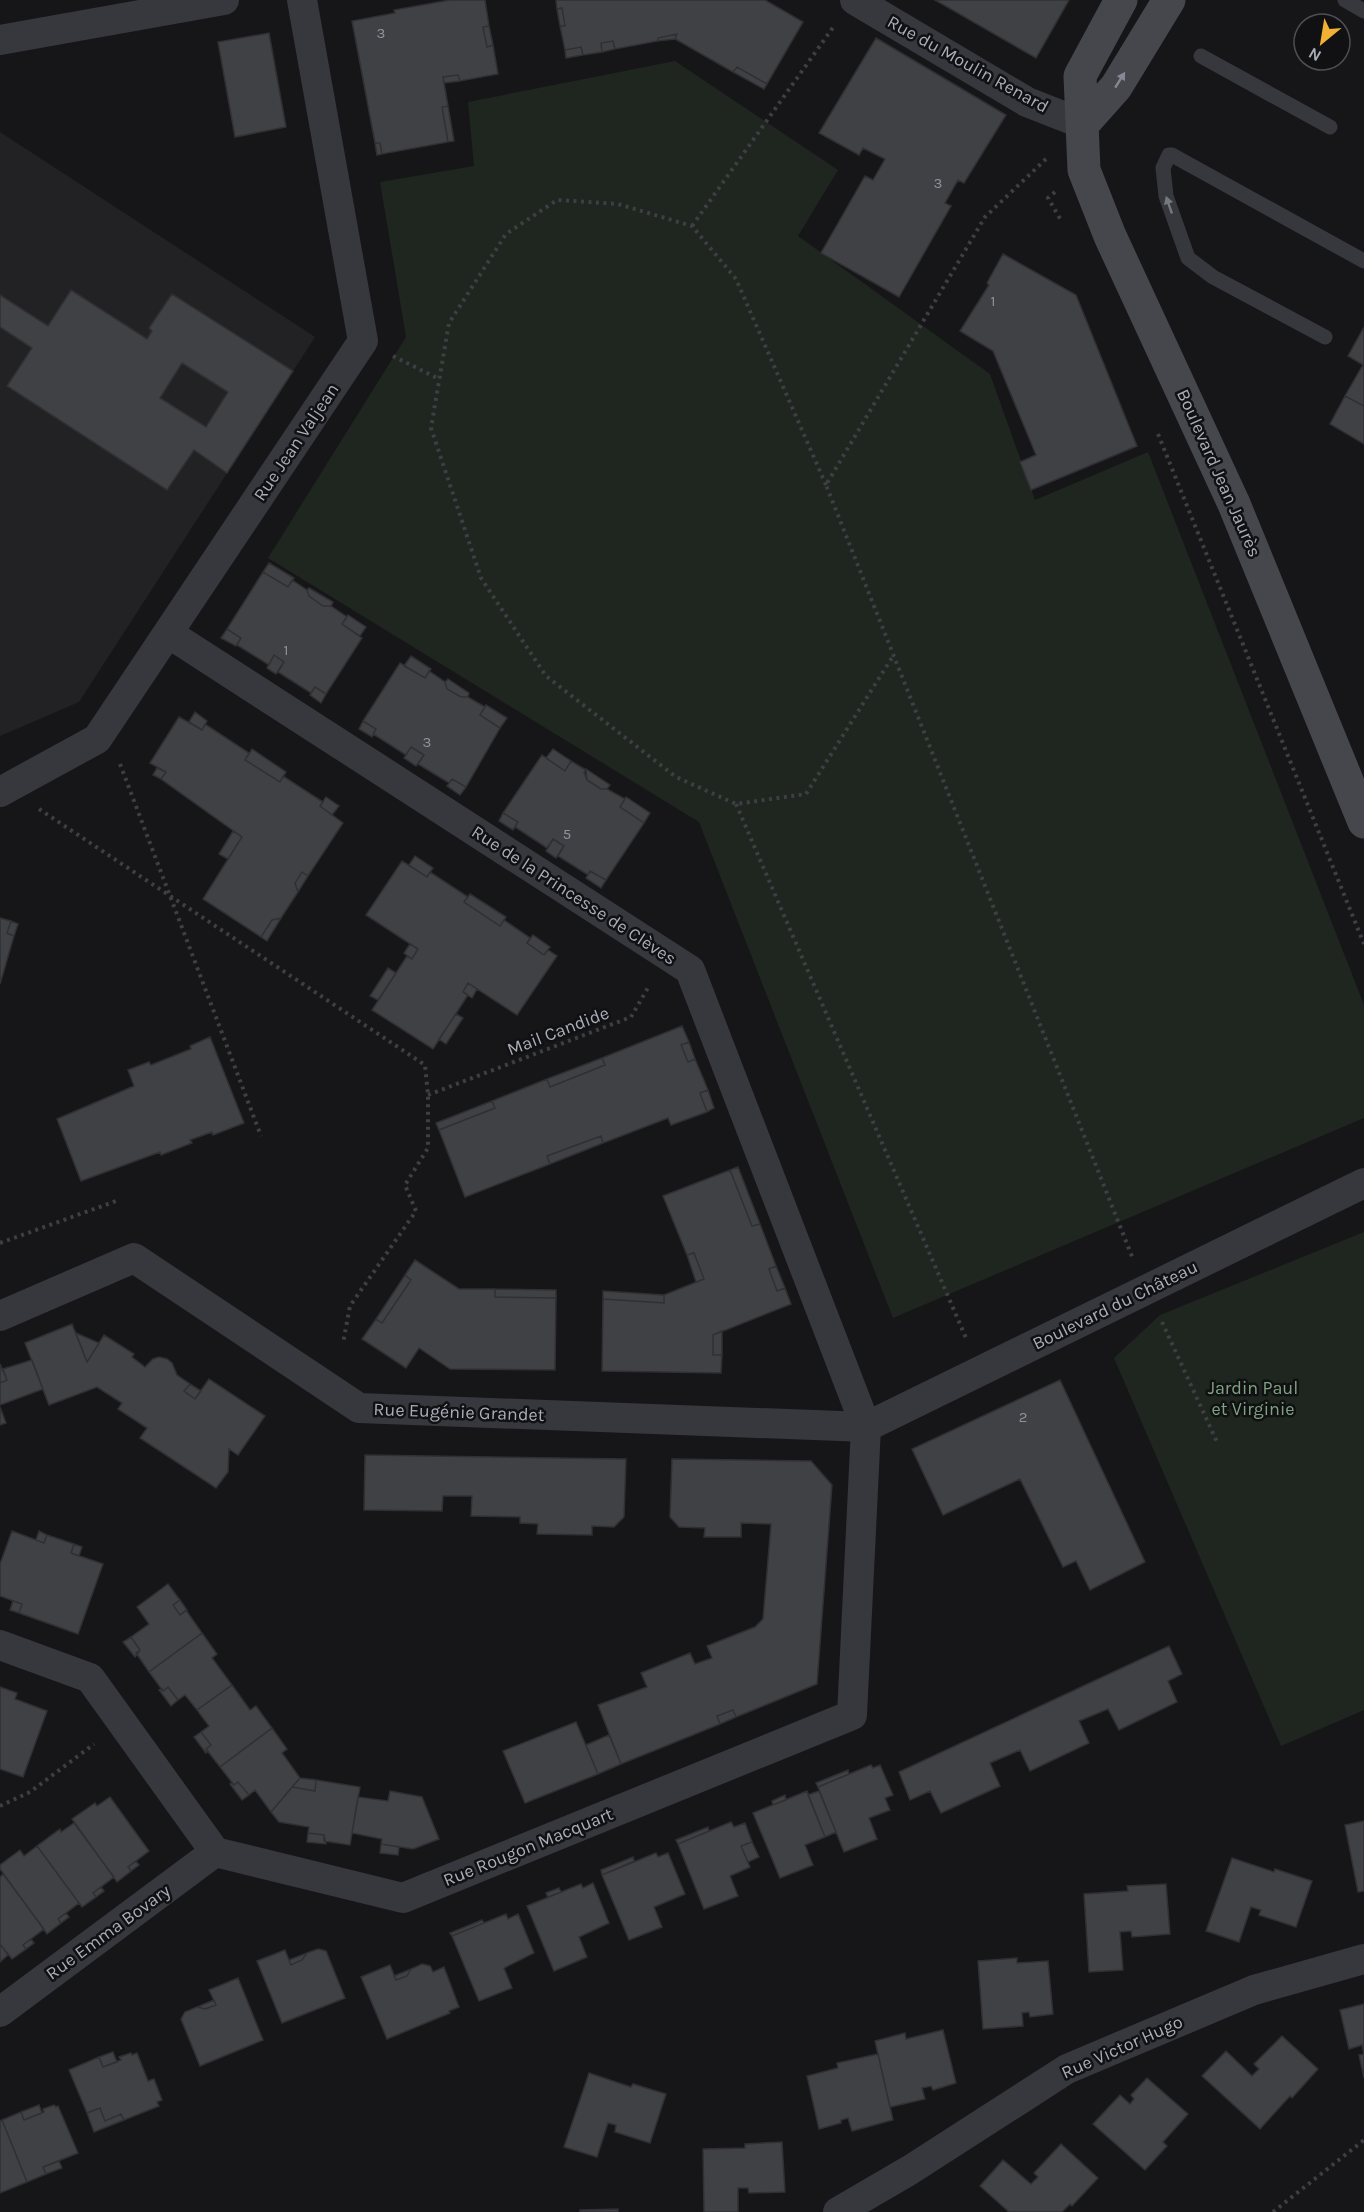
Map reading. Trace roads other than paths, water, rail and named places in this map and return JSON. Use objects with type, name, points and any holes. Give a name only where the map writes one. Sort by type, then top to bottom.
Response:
[{"type":"street","points":[[0,40],[224,0]]},
{"type":"street","name":"Rue Jean Valjean","points":[[0,792],[97,739],[363,341],[302,0]]},
{"type":"street","name":"Boulevard Jean Jaurès","points":[[1121,0],[1080,76],[1083,124],[1081,147],[1084,170],[1101,215],[1234,504],[1364,822]]},
{"type":"street","points":[[1083,124],[1116,87],[1169,0]]},
{"type":"street","name":"Rue du Moulin Renard","points":[[847,9],[1028,102],[1083,124]]},
{"type":"street","name":"Rue de la Princesse de Clèves","points":[[168,633],[690,970],[866,1427]]},
{"type":"street","name":"Boulevard du Château","points":[[866,1427],[981,1371],[1152,1303],[1364,1183]]},
{"type":"street","name":"Rue Eugénie Grandet","points":[[0,1316],[134,1258],[359,1408],[866,1427]]},
{"type":"street","name":"Rue Rougon Macquart","points":[[215,1852],[403,1898],[852,1715],[866,1427]]},
{"type":"street","points":[[0,1645],[90,1678],[215,1852]]},
{"type":"street","name":"Rue Emma Bovary","points":[[0,2012],[215,1852]]},
{"type":"street","name":"Rue Victor Hugo","points":[[838,2212],[910,2170],[1067,2068],[1254,1990],[1364,1959]]},
{"type":"lane","points":[[1345,0],[1364,11]]},
{"type":"lane","points":[[1202,56],[1330,127]]},
{"type":"lane","points":[[1325,337],[1213,277],[1188,258],[1166,196],[1163,168],[1168,155],[1173,155],[1364,261]]},
{"type":"park label","name":"Jardin Paul et Virginie","points":[[1253,1398]]}]
